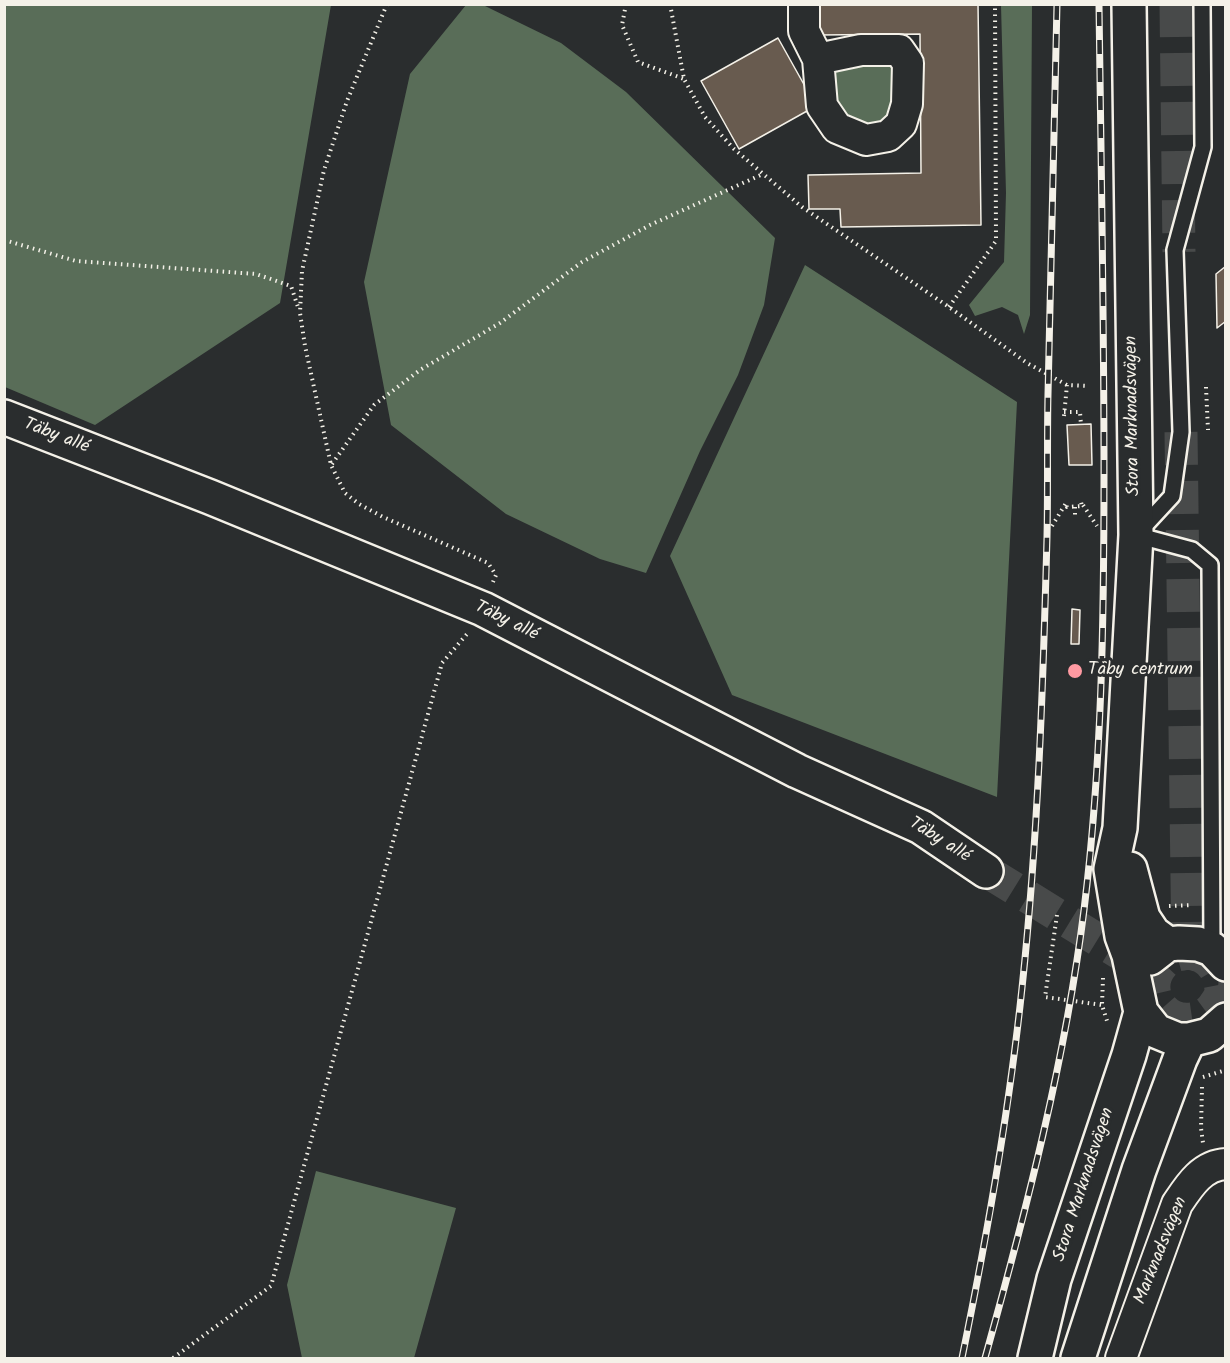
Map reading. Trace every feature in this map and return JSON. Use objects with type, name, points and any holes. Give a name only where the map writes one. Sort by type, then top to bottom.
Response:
[{"type":"street","points":[[804,4],[804,31],[818,59]]},
{"type":"street","name":"Stora Marknadsvägen","points":[[1035,1359],[1054,1279],[1129,1055],[1139,1001],[1129,955],[1122,936],[1111,869],[1120,828],[1136,535],[1129,4]]},
{"type":"street","name":"Täby allé","points":[[4,417],[210,496],[921,827],[986,871]]},
{"type":"street","name":"Stora Marknadsvägen","points":[[1120,828],[1143,918],[1153,933],[1168,944]]},
{"type":"street","points":[[1219,956],[1198,944],[1168,944],[1150,957],[1140,973],[1139,1001],[1156,1031],[1178,1040],[1209,1035],[1226,1020]]},
{"type":"street","points":[[1078,1359],[1139,1170],[1176,1068],[1189,1040]]},
{"type":"street","name":"Stora Marknadsvägen","points":[[1061,1359],[1155,1082]]},
{"type":"street","name":"Marknadsvägen","points":[[1121,1359],[1177,1204],[1191,1182],[1217,1166]]},
{"type":"lane","points":[[1202,4],[1203,147],[1175,250],[1180,432],[1172,496],[1136,535],[1192,550],[1210,565],[1219,956]]},
{"type":"path","points":[[300,313],[302,271],[324,170],[347,100],[387,4]]},
{"type":"path","points":[[626,4],[622,25],[638,62],[684,79]]},
{"type":"path","points":[[670,4],[684,79],[705,117],[734,149],[802,207],[1027,363],[1067,385],[1089,386]]},
{"type":"path","points":[[949,307],[996,241],[995,4]]},
{"type":"path","points":[[331,465],[374,405],[420,370],[500,323],[582,262],[650,225],[763,174]]},
{"type":"path","points":[[4,240],[76,261],[256,274],[291,286],[300,313],[331,465],[345,493],[359,504],[383,517],[488,563],[496,575],[476,620],[442,663],[272,1286],[173,1359]]},
{"type":"path","points":[[1067,385],[1064,414],[1080,412],[1081,425]]},
{"type":"path","points":[[1206,387],[1208,430]]},
{"type":"path","points":[[1052,526],[1066,503],[1067,507],[1074,507],[1082,506],[1081,502],[1097,525]]},
{"type":"path","points":[[1074,507],[1075,518]]},
{"type":"path","points":[[1171,906],[1198,905]]},
{"type":"path","points":[[1057,915],[1045,997],[1102,1005]]},
{"type":"path","points":[[1217,1166],[1201,1128],[1202,1078],[1226,1070]]},
{"type":"green space","points":[[4,5],[331,5],[280,303],[95,425],[5,387]]},
{"type":"green space","points":[[466,5],[483,5],[561,43],[626,92],[775,238],[764,305],[738,375],[700,451],[646,573],[600,559],[506,514],[391,425],[364,282],[410,74]]},
{"type":"green space","points":[[1001,5],[1032,5],[1030,315],[1024,334],[1018,315],[1002,307],[975,316],[969,305],[1004,262],[1006,193]]},
{"type":"green space","points":[[894,62],[899,69],[888,125],[864,130],[842,120],[831,103],[827,64]]},
{"type":"green space","points":[[805,265],[1017,402],[997,797],[732,695],[670,556]]},
{"type":"green space","points":[[316,1171],[456,1208],[414,1358],[302,1358],[287,1285]]},
{"type":"building","points":[[819,4],[978,4],[981,225],[841,227],[840,209],[809,209],[808,175],[921,173],[920,34],[819,35]]},
{"type":"building","points":[[778,38],[816,106],[739,149],[701,81]]},
{"type":"building","points":[[1226,266],[1226,321],[1217,328],[1216,274]]},
{"type":"building","points":[[1091,424],[1092,465],[1069,465],[1067,425]]},
{"type":"building","points":[[1072,609],[1080,610],[1079,644],[1071,644]]},
{"type":"tunnel","points":[[1176,4],[1179,252]]},
{"type":"tunnel","points":[[1181,432],[1188,953]]},
{"type":"tunnel","points":[[986,871],[1147,970]]},
{"type":"tunnel","points":[[1188,953],[1202,957],[1213,966],[1218,975],[1221,991],[1209,1011],[1202,1016],[1186,1019],[1170,1015],[1163,1009],[1155,996],[1154,984],[1165,962],[1174,956],[1188,953]]},
{"type":"tunnel","points":[[1219,979],[1226,980]]},
{"type":"railway","points":[[962,1358],[989,1220],[1011,1081],[1028,932],[1032,875],[1039,763],[1045,594],[1057,4]]},
{"type":"railway","points":[[985,1358],[1029,1192],[1055,1080],[1076,967],[1095,800],[1101,691],[1104,526],[1099,4]]},
{"type":"place","name":"Täby centrum","points":[[1075,671]]}]
